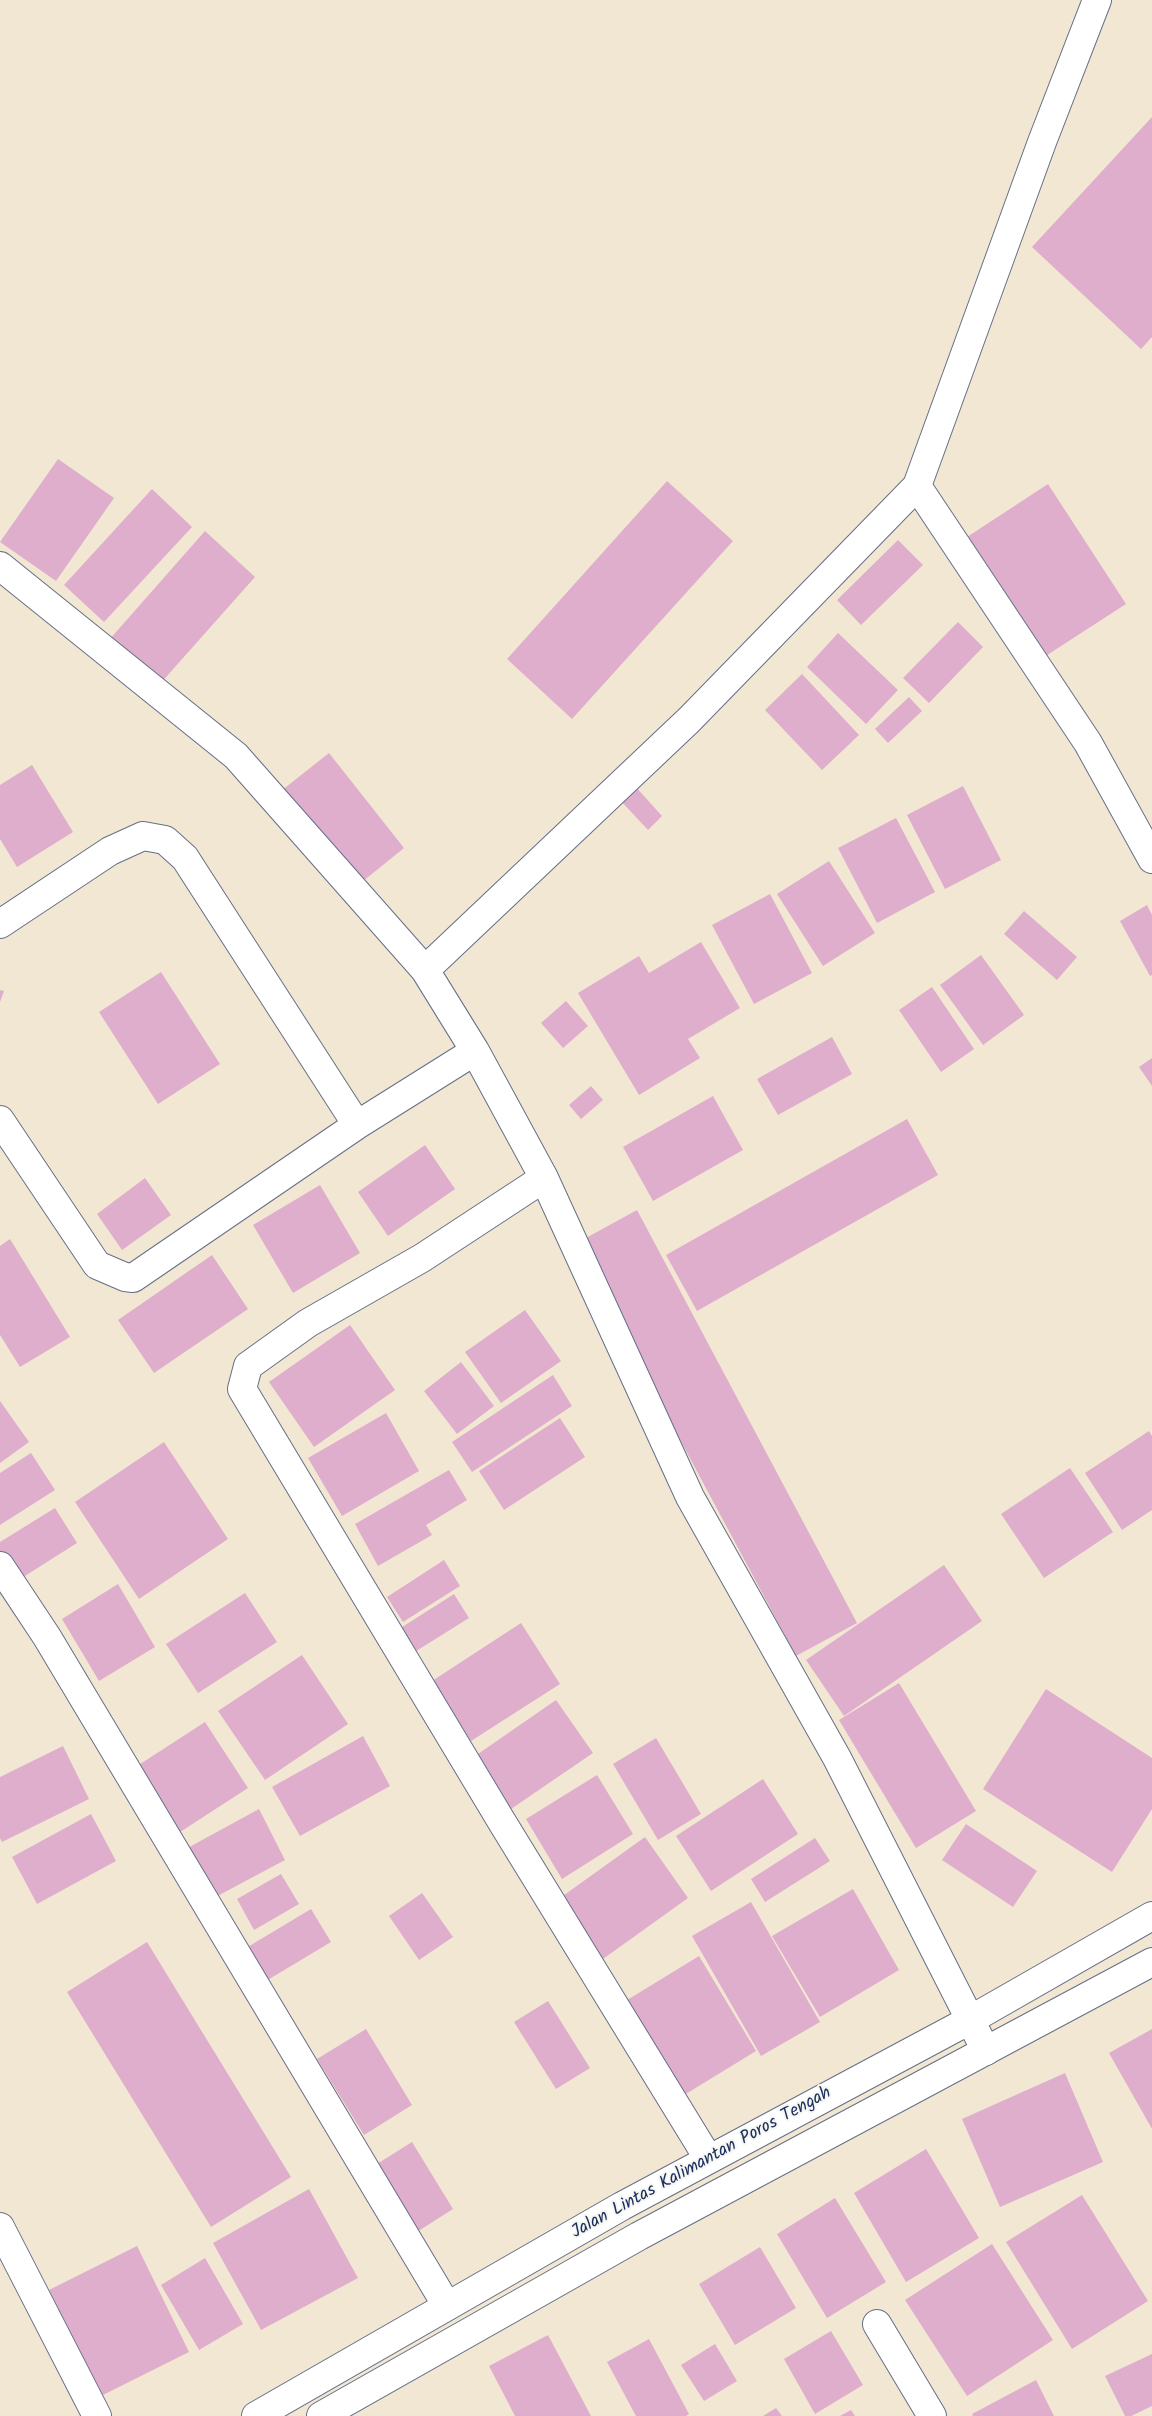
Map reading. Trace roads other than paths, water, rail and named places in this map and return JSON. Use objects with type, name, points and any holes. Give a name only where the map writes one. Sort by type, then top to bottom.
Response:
[{"type":"street","points":[[425,970],[689,720],[918,486],[1042,142],[1097,0]]},
{"type":"street","points":[[918,486],[1088,743],[1152,860]]},
{"type":"street","points":[[0,566],[236,756],[425,970],[475,1051],[544,1178],[690,1497],[837,1758],[986,2051]]},
{"type":"street","points":[[0,924],[110,851],[143,836],[165,840],[185,858],[357,1125]]},
{"type":"street","points":[[0,1120],[97,1266],[125,1277],[133,1278],[357,1125],[475,1051]]},
{"type":"street","points":[[544,1178],[422,1258],[308,1323],[248,1366],[242,1389],[502,1822],[708,2158]]},
{"type":"street","points":[[0,1566],[47,1637],[447,2306]]},
{"type":"street","name":"Jalan Lintas Kalimantan Poros Tengah","points":[[256,2416],[708,2158],[970,2020],[1152,1916]]},
{"type":"street","name":"Jalan Lintas Kalimantan Poros Tengah","points":[[321,2416],[639,2236],[1152,1962]]},
{"type":"street","points":[[0,2227],[97,2416]]},
{"type":"street","points":[[877,2324],[932,2416]]}]
